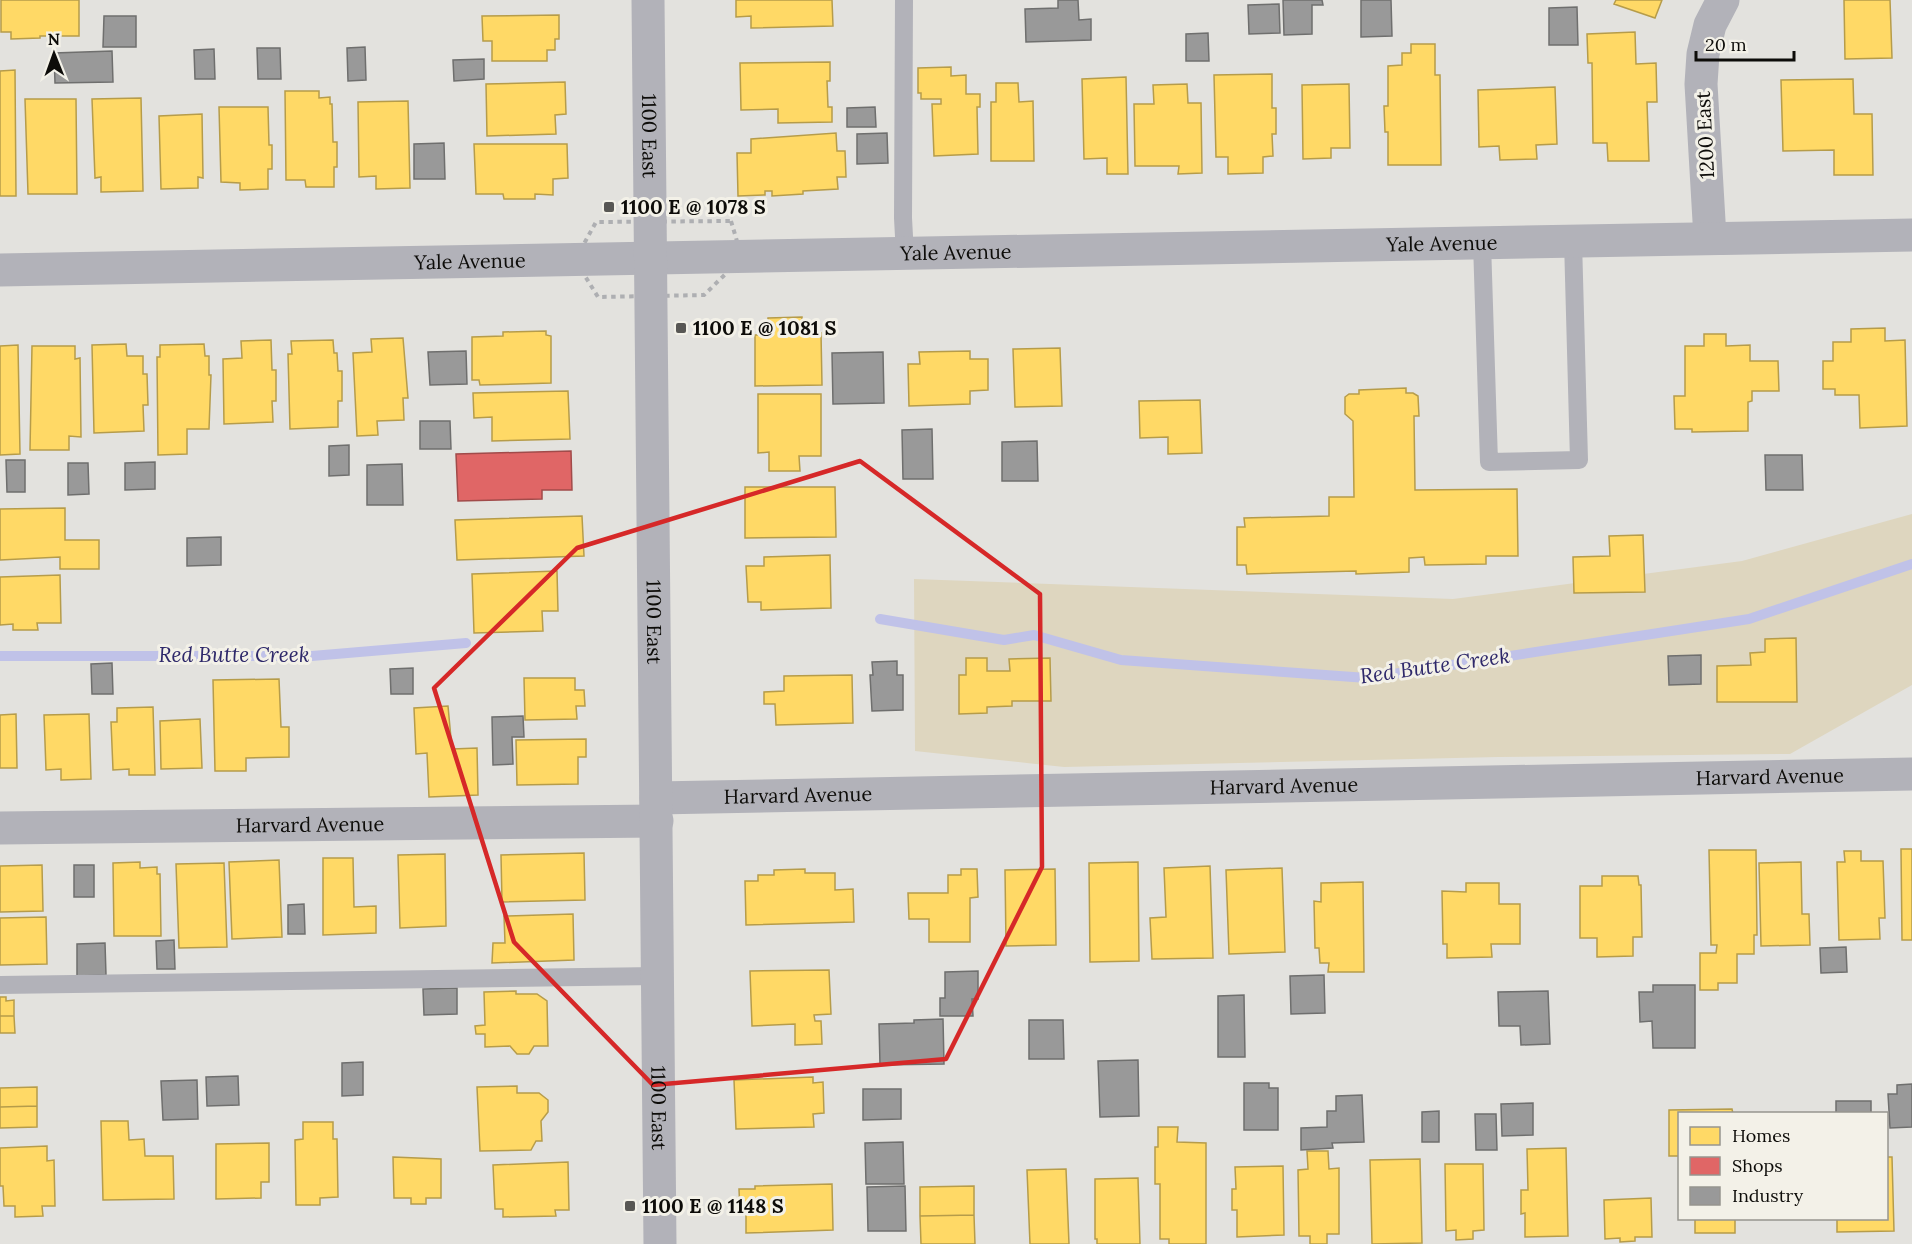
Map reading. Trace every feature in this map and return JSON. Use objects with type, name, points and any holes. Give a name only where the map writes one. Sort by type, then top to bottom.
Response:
[{"type":"street","name":"1100 East","points":[[648,0],[660,1244]]},
{"type":"street","name":"1200 East","points":[[1710,238],[1701,84],[1703,54],[1710,25],[1723,0]]},
{"type":"street","name":"Yale Avenue","points":[[0,270],[651,260],[1912,235]]},
{"type":"street","name":"Harvard Avenue","points":[[0,828],[1912,774]]},
{"type":"lane","points":[[904,0],[903,218],[905,255]]},
{"type":"lane","points":[[1482,243],[1489,462],[1579,460],[1573,241]]},
{"type":"lane","points":[[0,985],[658,976]]},
{"type":"path","points":[[596,222],[613,223]]},
{"type":"path","points":[[683,296],[704,296]]},
{"type":"path","points":[[598,297],[615,298]]},
{"type":"highlighted area","points":[[860,461],[1040,594],[1042,867],[946,1059],[653,1085],[514,942],[434,688],[577,548]]},
{"type":"shaded area","points":[[1912,514],[1912,685],[1790,754],[1498,757],[1064,767],[915,751],[914,579],[1453,599],[1742,561]]},
{"type":"building: Homes","points":[[1,0],[79,0],[79,36],[11,39],[11,32],[1,32]]},
{"type":"building: Homes","points":[[736,0],[832,0],[833,26],[751,28],[751,16],[736,17]]},
{"type":"building: Homes","points":[[1616,0],[1662,0],[1655,18],[1614,4]]},
{"type":"building: Homes","points":[[1844,0],[1890,0],[1892,58],[1845,59]]},
{"type":"building: Homes","points":[[559,15],[559,39],[555,39],[555,50],[547,50],[547,61],[492,61],[492,41],[483,41],[482,16]]},
{"type":"building: Homes","points":[[1635,32],[1636,64],[1656,63],[1657,102],[1647,102],[1649,161],[1608,161],[1607,143],[1593,143],[1592,63],[1588,63],[1587,34]]},
{"type":"building: Homes","points":[[1411,44],[1435,44],[1435,75],[1440,75],[1441,165],[1388,165],[1388,132],[1385,132],[1384,106],[1388,106],[1388,66],[1402,65],[1402,53],[1411,53]]},
{"type":"building: Homes","points":[[830,62],[830,81],[827,81],[828,107],[832,107],[832,122],[778,123],[778,109],[741,110],[740,63]]},
{"type":"building: Homes","points":[[951,67],[951,76],[966,75],[966,94],[980,94],[980,107],[977,107],[978,154],[934,156],[932,104],[941,104],[941,99],[921,99],[921,93],[918,93],[918,68]]},
{"type":"building: Homes","points":[[15,70],[16,196],[0,196],[0,71]]},
{"type":"building: Homes","points":[[1272,74],[1272,108],[1276,108],[1276,134],[1272,134],[1273,156],[1263,157],[1263,173],[1228,174],[1228,157],[1216,157],[1214,75]]},
{"type":"building: Homes","points":[[1126,77],[1128,174],[1107,174],[1107,158],[1084,159],[1082,79]]},
{"type":"building: Homes","points":[[1853,79],[1854,114],[1872,114],[1873,175],[1834,175],[1834,150],[1783,151],[1781,80]]},
{"type":"building: Homes","points":[[565,82],[566,114],[555,115],[556,134],[487,136],[486,84]]},
{"type":"building: Homes","points":[[996,83],[1018,83],[1019,102],[1033,101],[1034,161],[991,161],[991,102],[996,102]]},
{"type":"building: Homes","points":[[1187,84],[1188,103],[1201,103],[1202,173],[1178,174],[1179,166],[1135,166],[1134,104],[1154,104],[1153,85]]},
{"type":"building: Homes","points":[[1349,84],[1350,148],[1331,148],[1331,158],[1303,159],[1302,85]]},
{"type":"building: Homes","points":[[1555,87],[1557,144],[1536,145],[1537,159],[1500,160],[1499,146],[1479,147],[1478,90]]},
{"type":"building: Homes","points":[[285,91],[319,91],[319,98],[330,97],[333,142],[337,142],[334,187],[306,187],[305,180],[286,180]]},
{"type":"building: Homes","points":[[141,98],[143,191],[101,192],[101,177],[95,178],[92,99]]},
{"type":"building: Homes","points":[[25,99],[76,99],[77,194],[28,194]]},
{"type":"building: Homes","points":[[408,101],[410,188],[376,189],[376,176],[359,177],[358,102]]},
{"type":"building: Homes","points":[[219,107],[268,107],[272,169],[268,169],[268,189],[240,190],[240,183],[221,182]]},
{"type":"building: Homes","points":[[202,114],[203,178],[198,177],[198,188],[161,189],[159,116]]},
{"type":"building: Homes","points":[[836,133],[837,151],[845,151],[846,177],[837,177],[838,189],[772,196],[772,191],[765,191],[765,195],[738,196],[737,153],[751,153],[751,139]]},
{"type":"building: Homes","points":[[474,144],[567,144],[568,178],[553,179],[553,195],[535,194],[535,199],[504,199],[503,194],[476,194]]},
{"type":"building: Homes","points":[[802,317],[802,333],[821,333],[822,385],[755,386],[755,335],[768,335],[768,318]]},
{"type":"building: Homes","points":[[1885,328],[1885,341],[1905,340],[1907,426],[1860,428],[1859,395],[1835,395],[1835,389],[1823,389],[1823,361],[1833,361],[1833,342],[1851,342],[1851,329]]},
{"type":"building: Homes","points":[[546,331],[546,335],[551,336],[551,383],[480,385],[479,380],[472,380],[472,337],[503,336],[503,332]]},
{"type":"building: Homes","points":[[1704,334],[1726,334],[1726,346],[1750,345],[1750,361],[1778,361],[1779,391],[1752,391],[1752,401],[1748,402],[1748,431],[1692,432],[1692,429],[1675,429],[1674,396],[1685,396],[1685,346],[1704,346]]},
{"type":"building: Homes","points":[[403,338],[408,398],[403,398],[404,420],[377,421],[378,435],[357,436],[353,353],[372,352],[371,339]]},
{"type":"building: Homes","points":[[271,340],[272,370],[276,370],[276,401],[272,401],[273,422],[224,424],[223,359],[242,358],[241,341]]},
{"type":"building: Homes","points":[[333,340],[334,353],[337,353],[338,371],[342,371],[342,401],[338,401],[338,427],[290,429],[288,354],[292,354],[291,341]]},
{"type":"building: Homes","points":[[126,344],[127,356],[143,356],[143,374],[147,374],[148,405],[143,405],[144,431],[94,433],[92,345]]},
{"type":"building: Homes","points":[[204,344],[205,356],[209,356],[209,375],[211,375],[209,429],[187,429],[187,454],[158,455],[157,357],[160,357],[160,345]]},
{"type":"building: Homes","points":[[18,345],[20,454],[0,455],[0,346]]},
{"type":"building: Homes","points":[[32,346],[75,346],[75,359],[80,358],[81,437],[69,436],[69,450],[30,450]]},
{"type":"building: Homes","points":[[1060,348],[1062,406],[1015,407],[1013,349]]},
{"type":"building: Homes","points":[[970,351],[970,359],[988,359],[988,390],[970,391],[970,404],[909,406],[908,364],[920,364],[919,352]]},
{"type":"building: Homes","points":[[1406,388],[1406,393],[1418,396],[1419,416],[1414,416],[1415,490],[1517,489],[1518,556],[1486,556],[1486,564],[1425,565],[1424,557],[1409,558],[1409,572],[1356,574],[1356,571],[1247,574],[1246,565],[1237,565],[1237,527],[1245,527],[1244,518],[1329,516],[1329,497],[1354,497],[1353,421],[1345,414],[1345,397],[1349,394],[1359,394],[1359,390]]},
{"type":"building: Homes","points":[[568,391],[570,439],[492,441],[492,417],[474,418],[473,393]]},
{"type":"building: Homes","points":[[758,394],[821,394],[821,456],[799,456],[800,471],[769,471],[769,452],[758,453]]},
{"type":"building: Homes","points":[[1200,400],[1202,453],[1168,454],[1168,437],[1140,438],[1139,401]]},
{"type":"building: Homes","points":[[745,487],[835,487],[836,537],[745,538]]},
{"type":"building: Homes","points":[[65,508],[65,540],[99,540],[99,569],[60,569],[60,557],[0,560],[0,509]]},
{"type":"building: Homes","points":[[582,516],[584,556],[457,560],[455,520]]},
{"type":"building: Homes","points":[[1643,535],[1645,592],[1574,593],[1573,557],[1610,556],[1609,536]]},
{"type":"building: Homes","points":[[830,555],[831,608],[761,610],[761,602],[748,602],[746,566],[764,566],[764,557]]},
{"type":"building: Homes","points":[[557,571],[558,611],[542,611],[543,631],[474,633],[472,574]]},
{"type":"building: Homes","points":[[60,575],[61,623],[37,623],[38,630],[13,630],[13,624],[0,625],[0,577]]},
{"type":"building: Homes","points":[[1796,638],[1797,702],[1717,702],[1717,666],[1751,665],[1750,653],[1765,652],[1765,639]]},
{"type":"building: Homes","points":[[966,658],[987,658],[987,671],[1010,671],[1009,659],[1050,658],[1051,701],[1012,701],[1012,706],[987,707],[987,713],[959,714],[959,675],[966,675]]},
{"type":"building: Homes","points":[[852,675],[853,723],[776,725],[775,704],[764,704],[764,692],[784,691],[784,676]]},
{"type":"building: Homes","points":[[524,678],[575,678],[575,690],[584,690],[585,706],[576,706],[577,719],[525,720]]},
{"type":"building: Homes","points":[[279,679],[281,727],[289,727],[289,757],[246,758],[246,771],[215,771],[213,680]]},
{"type":"building: Homes","points":[[448,706],[452,749],[477,748],[478,795],[429,797],[427,753],[416,754],[414,708]]},
{"type":"building: Homes","points":[[153,707],[155,775],[129,775],[129,769],[113,770],[111,722],[117,722],[117,708]]},
{"type":"building: Homes","points":[[16,714],[17,768],[0,768],[0,715]]},
{"type":"building: Homes","points":[[89,714],[91,779],[61,780],[61,769],[46,770],[44,715]]},
{"type":"building: Homes","points":[[200,719],[202,768],[161,769],[160,721]]},
{"type":"building: Homes","points":[[586,739],[586,757],[578,757],[578,784],[517,785],[516,740]]},
{"type":"building: Homes","points":[[1901,849],[1912,849],[1912,940],[1902,940]]},
{"type":"building: Homes","points":[[1709,850],[1756,850],[1757,935],[1754,935],[1754,954],[1737,954],[1737,983],[1718,983],[1718,990],[1700,990],[1700,953],[1716,953],[1717,945],[1711,945]]},
{"type":"building: Homes","points":[[1844,851],[1861,851],[1861,861],[1883,861],[1885,918],[1879,918],[1880,939],[1839,940],[1837,862],[1845,862]]},
{"type":"building: Homes","points":[[584,853],[585,900],[502,902],[501,855]]},
{"type":"building: Homes","points":[[445,854],[446,926],[400,928],[398,855]]},
{"type":"building: Homes","points":[[323,858],[353,858],[354,907],[376,906],[376,933],[323,935]]},
{"type":"building: Homes","points":[[279,860],[282,937],[232,939],[229,862]]},
{"type":"building: Homes","points":[[140,862],[140,868],[157,867],[157,874],[160,874],[161,936],[114,936],[113,863]]},
{"type":"building: Homes","points":[[1138,862],[1139,961],[1090,962],[1089,863]]},
{"type":"building: Homes","points":[[1801,862],[1802,914],[1809,914],[1810,945],[1761,946],[1759,863]]},
{"type":"building: Homes","points":[[224,863],[227,947],[179,948],[176,864]]},
{"type":"building: Homes","points":[[42,865],[43,911],[0,912],[0,866]]},
{"type":"building: Homes","points":[[1210,866],[1213,958],[1152,959],[1150,918],[1166,917],[1164,868]]},
{"type":"building: Homes","points":[[1282,868],[1285,952],[1229,954],[1226,870]]},
{"type":"building: Homes","points":[[805,869],[805,873],[835,873],[835,890],[853,889],[854,922],[746,925],[745,881],[758,881],[758,875],[774,875],[774,870]]},
{"type":"building: Homes","points":[[961,869],[977,869],[978,897],[970,898],[970,942],[929,942],[929,919],[909,919],[908,893],[948,893],[948,875],[961,875]]},
{"type":"building: Homes","points":[[1055,869],[1056,945],[1006,946],[1005,870]]},
{"type":"building: Homes","points":[[1602,876],[1638,876],[1639,885],[1641,885],[1642,937],[1633,937],[1633,956],[1597,957],[1597,938],[1580,938],[1580,886],[1602,886]]},
{"type":"building: Homes","points":[[1363,882],[1364,972],[1328,972],[1329,963],[1320,963],[1319,948],[1315,948],[1314,901],[1321,902],[1321,883]]},
{"type":"building: Homes","points":[[1466,883],[1499,883],[1499,904],[1520,904],[1520,944],[1491,944],[1492,957],[1447,958],[1447,944],[1443,944],[1442,891],[1466,892]]},
{"type":"building: Homes","points":[[573,914],[574,960],[492,963],[493,943],[505,943],[504,916]]},
{"type":"building: Homes","points":[[46,917],[47,964],[0,965],[0,918]]},
{"type":"building: Homes","points":[[829,970],[831,1014],[814,1015],[815,1021],[821,1021],[822,1044],[795,1045],[795,1024],[752,1026],[750,971]]},
{"type":"building: Homes","points":[[516,991],[516,994],[537,994],[547,1001],[548,1046],[534,1046],[529,1054],[517,1054],[510,1046],[485,1047],[485,1034],[476,1034],[475,1026],[485,1025],[484,992]]},
{"type":"building: Homes","points":[[0,997],[6,997],[6,1001],[14,1000],[14,1016],[0,1016]]},
{"type":"building: Homes","points":[[0,1016],[14,1016],[15,1033],[0,1033]]},
{"type":"building: Homes","points":[[813,1077],[813,1083],[823,1082],[824,1113],[813,1114],[814,1127],[736,1129],[734,1080]]},
{"type":"building: Homes","points":[[517,1086],[517,1093],[539,1093],[548,1100],[548,1112],[541,1121],[542,1141],[536,1141],[531,1150],[480,1151],[477,1087]]},
{"type":"building: Homes","points":[[37,1087],[37,1106],[0,1107],[0,1088]]},
{"type":"building: Homes","points":[[37,1106],[37,1127],[0,1128],[0,1107]]},
{"type":"building: Homes","points":[[1732,1109],[1733,1112],[1678,1112],[1678,1156],[1669,1156],[1669,1110]]},
{"type":"building: Homes","points":[[101,1121],[128,1121],[129,1140],[144,1139],[145,1156],[173,1156],[174,1199],[103,1200]]},
{"type":"building: Homes","points":[[303,1122],[333,1122],[333,1139],[337,1139],[338,1197],[320,1198],[320,1205],[296,1205],[295,1140],[303,1139]]},
{"type":"building: Homes","points":[[1158,1127],[1178,1127],[1177,1142],[1206,1143],[1206,1244],[1169,1244],[1169,1239],[1160,1239],[1160,1184],[1155,1184],[1155,1147],[1158,1147]]},
{"type":"building: Homes","points":[[269,1143],[269,1182],[261,1182],[261,1198],[216,1199],[216,1144]]},
{"type":"building: Homes","points":[[47,1146],[47,1161],[54,1160],[55,1206],[42,1206],[43,1216],[15,1217],[15,1206],[4,1206],[3,1186],[0,1186],[0,1148]]},
{"type":"building: Homes","points":[[1566,1148],[1568,1236],[1525,1237],[1525,1213],[1521,1214],[1521,1190],[1528,1190],[1527,1149]]},
{"type":"building: Homes","points":[[1307,1151],[1328,1151],[1329,1169],[1339,1168],[1339,1234],[1327,1234],[1327,1244],[1310,1244],[1310,1236],[1299,1236],[1298,1170],[1308,1169]]},
{"type":"building: Homes","points":[[393,1157],[441,1159],[441,1198],[426,1198],[426,1204],[411,1204],[411,1198],[394,1198]]},
{"type":"building: Homes","points":[[1888,1157],[1892,1157],[1894,1231],[1837,1232],[1837,1220],[1888,1220]]},
{"type":"building: Homes","points":[[1420,1159],[1422,1243],[1372,1244],[1370,1160]]},
{"type":"building: Homes","points":[[568,1162],[569,1210],[555,1210],[556,1216],[503,1217],[503,1209],[495,1209],[493,1165]]},
{"type":"building: Homes","points":[[1445,1164],[1483,1164],[1484,1230],[1473,1231],[1473,1239],[1456,1240],[1456,1230],[1446,1231]]},
{"type":"building: Homes","points":[[1283,1166],[1284,1235],[1237,1237],[1237,1210],[1232,1210],[1232,1189],[1236,1189],[1235,1167]]},
{"type":"building: Homes","points":[[1066,1169],[1069,1244],[1030,1244],[1027,1170]]},
{"type":"building: Homes","points":[[1138,1178],[1140,1244],[1097,1244],[1097,1239],[1095,1239],[1095,1179]]},
{"type":"building: Homes","points":[[832,1184],[833,1230],[746,1233],[746,1212],[740,1212],[739,1189],[755,1189],[755,1186]]},
{"type":"building: Homes","points":[[974,1186],[974,1215],[920,1216],[920,1187]]},
{"type":"building: Homes","points":[[1651,1198],[1652,1237],[1635,1237],[1635,1241],[1620,1242],[1620,1238],[1605,1239],[1604,1200]]},
{"type":"building: Homes","points":[[974,1215],[975,1244],[921,1244],[920,1216]]},
{"type":"building: Homes","points":[[1695,1220],[1735,1220],[1735,1233],[1695,1233]]},
{"type":"building: Shops","points":[[571,451],[572,490],[542,490],[542,499],[458,501],[456,454]]},
{"type":"building: Industry","points":[[1058,0],[1078,0],[1079,20],[1091,19],[1091,40],[1026,42],[1025,9],[1058,8]]},
{"type":"building: Industry","points":[[1283,0],[1322,0],[1323,5],[1312,5],[1312,34],[1284,35]]},
{"type":"building: Industry","points":[[1361,0],[1391,0],[1392,36],[1361,37]]},
{"type":"building: Industry","points":[[1279,4],[1280,33],[1249,34],[1248,5]]},
{"type":"building: Industry","points":[[1577,7],[1578,45],[1549,45],[1549,8]]},
{"type":"building: Industry","points":[[104,16],[136,16],[136,47],[103,47]]},
{"type":"building: Industry","points":[[1208,33],[1209,61],[1186,61],[1186,34]]},
{"type":"building: Industry","points":[[365,47],[366,80],[348,81],[347,48]]},
{"type":"building: Industry","points":[[257,48],[280,48],[281,79],[258,79]]},
{"type":"building: Industry","points":[[214,49],[215,79],[195,79],[194,50]]},
{"type":"building: Industry","points":[[112,51],[113,82],[55,83],[54,53]]},
{"type":"building: Industry","points":[[484,59],[484,79],[454,81],[453,60]]},
{"type":"building: Industry","points":[[875,107],[876,127],[847,127],[847,108]]},
{"type":"building: Industry","points":[[887,133],[888,163],[857,164],[857,134]]},
{"type":"building: Industry","points":[[444,143],[445,179],[414,179],[414,144]]},
{"type":"building: Industry","points":[[466,351],[467,384],[430,385],[428,352]]},
{"type":"building: Industry","points":[[883,352],[884,403],[833,404],[832,353]]},
{"type":"building: Industry","points":[[420,421],[450,421],[451,449],[420,449]]},
{"type":"building: Industry","points":[[932,429],[933,479],[903,479],[902,430]]},
{"type":"building: Industry","points":[[1037,441],[1038,481],[1002,481],[1002,442]]},
{"type":"building: Industry","points":[[349,445],[349,475],[329,476],[329,446]]},
{"type":"building: Industry","points":[[1765,455],[1802,455],[1803,490],[1766,490]]},
{"type":"building: Industry","points":[[6,460],[25,460],[25,492],[7,492]]},
{"type":"building: Industry","points":[[155,462],[155,489],[125,490],[125,463]]},
{"type":"building: Industry","points":[[68,463],[88,463],[89,494],[68,495]]},
{"type":"building: Industry","points":[[402,464],[403,505],[367,505],[367,465]]},
{"type":"building: Industry","points":[[221,537],[221,565],[187,566],[187,538]]},
{"type":"building: Industry","points":[[1701,655],[1701,684],[1669,685],[1668,656]]},
{"type":"building: Industry","points":[[897,661],[897,675],[903,675],[903,710],[872,711],[870,675],[873,675],[872,662]]},
{"type":"building: Industry","points":[[112,663],[113,694],[92,694],[91,664]]},
{"type":"building: Industry","points":[[413,668],[413,694],[391,694],[390,669]]},
{"type":"building: Industry","points":[[523,716],[524,737],[512,737],[513,764],[493,765],[492,717]]},
{"type":"building: Industry","points":[[74,865],[94,865],[94,897],[74,897]]},
{"type":"building: Industry","points":[[304,904],[305,934],[288,934],[288,905]]},
{"type":"building: Industry","points":[[174,940],[175,969],[157,969],[156,941]]},
{"type":"building: Industry","points":[[105,943],[106,975],[77,976],[77,944]]},
{"type":"building: Industry","points":[[1846,947],[1847,972],[1821,973],[1820,948]]},
{"type":"building: Industry","points":[[978,971],[978,999],[972,999],[973,1016],[940,1016],[940,998],[945,998],[945,972]]},
{"type":"building: Industry","points":[[1324,975],[1325,1013],[1291,1014],[1290,976]]},
{"type":"building: Industry","points":[[1653,985],[1695,985],[1695,1048],[1653,1048],[1652,1021],[1640,1022],[1639,992],[1653,992]]},
{"type":"building: Industry","points":[[457,988],[457,1014],[424,1015],[423,989]]},
{"type":"building: Industry","points":[[1548,991],[1550,1044],[1521,1045],[1520,1026],[1499,1026],[1498,992]]},
{"type":"building: Industry","points":[[1244,995],[1245,1057],[1218,1057],[1218,996]]},
{"type":"building: Industry","points":[[943,1019],[944,1064],[880,1065],[879,1024]]},
{"type":"building: Industry","points":[[1029,1020],[1063,1020],[1064,1059],[1029,1059]]},
{"type":"building: Industry","points":[[1138,1060],[1139,1116],[1100,1117],[1098,1061]]},
{"type":"building: Industry","points":[[363,1062],[363,1095],[342,1096],[342,1063]]},
{"type":"building: Industry","points":[[238,1076],[239,1105],[207,1106],[206,1077]]},
{"type":"building: Industry","points":[[197,1080],[198,1119],[163,1120],[161,1081]]},
{"type":"building: Industry","points":[[1244,1083],[1269,1083],[1269,1088],[1278,1088],[1278,1130],[1244,1130]]},
{"type":"building: Industry","points":[[1912,1084],[1912,1127],[1890,1128],[1888,1094],[1897,1094],[1897,1085]]},
{"type":"building: Industry","points":[[863,1089],[901,1089],[901,1119],[863,1120]]},
{"type":"building: Industry","points":[[1362,1095],[1364,1142],[1332,1143],[1333,1148],[1301,1150],[1301,1128],[1327,1127],[1327,1111],[1336,1111],[1336,1096]]},
{"type":"building: Industry","points":[[1836,1101],[1871,1101],[1871,1112],[1836,1112]]},
{"type":"building: Industry","points":[[1533,1103],[1533,1135],[1502,1136],[1501,1104]]},
{"type":"building: Industry","points":[[1439,1111],[1439,1142],[1422,1142],[1422,1112]]},
{"type":"building: Industry","points":[[1475,1114],[1496,1114],[1497,1150],[1476,1150]]},
{"type":"building: Industry","points":[[903,1142],[904,1184],[866,1184],[865,1143]]},
{"type":"building: Industry","points":[[905,1186],[906,1231],[868,1231],[867,1187]]},
{"type":"waterway","name":"Red Butte Creek","points":[[880,619],[1004,640],[1034,635],[1121,660],[1367,678],[1749,619],[1912,564]]},
{"type":"waterway","name":"Red Butte Creek","points":[[1,656],[312,656],[466,643]]},
{"type":"place","name":"1100 E @ 1078 S","points":[[609,207]]},
{"type":"place","name":"1100 E @ 1081 S","points":[[681,328]]},
{"type":"place","name":"1100 E @ 1148 S","points":[[630,1206]]}]
